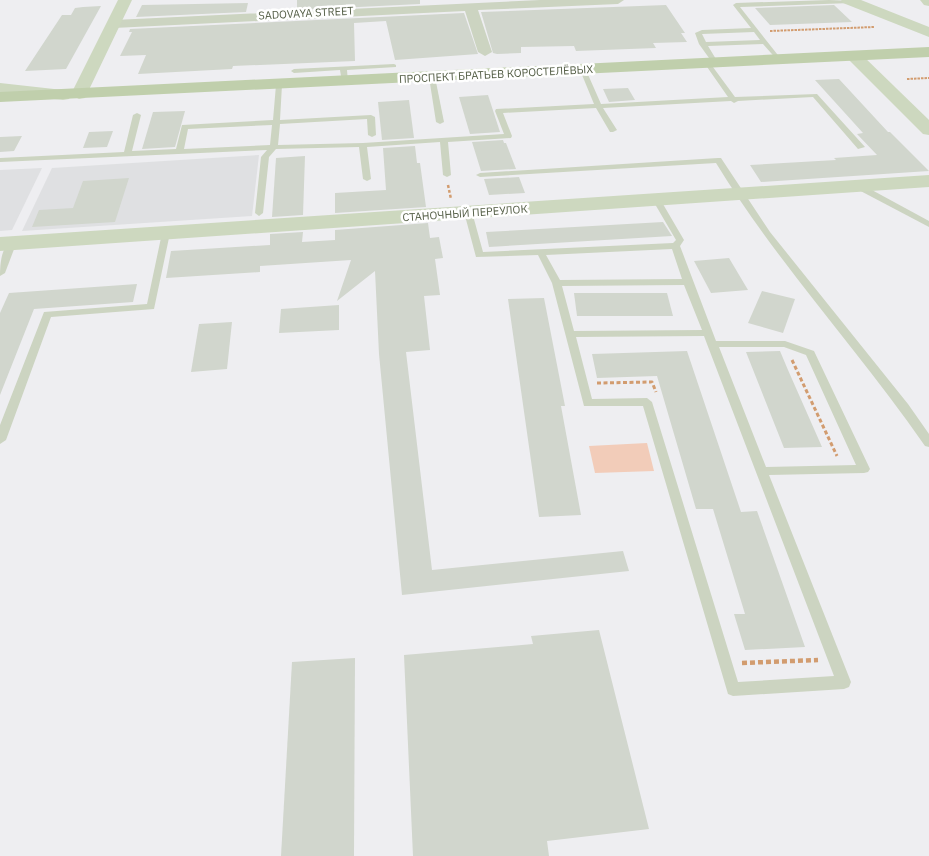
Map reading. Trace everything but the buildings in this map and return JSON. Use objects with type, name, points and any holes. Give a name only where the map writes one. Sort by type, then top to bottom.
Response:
[{"type":"main road","points":[[71,94],[114,24],[125,0]]},
{"type":"main road","points":[[850,1],[929,32]]},
{"type":"main road","name":"ПРОСПЕКТ БРАТЬЕВ КОРОСТЕЛЁВЫХ","points":[[0,98],[278,85],[344,75],[432,77],[929,52]]},
{"type":"main road","points":[[855,57],[929,130]]},
{"type":"main road","name":"ПРОСПЕКТ БРАТЬЕВ КОРОСТЕЛЁВЫХ","points":[[0,88],[71,94]]},
{"type":"main road","name":"СТАНОЧНЫЙ ПЕРЕУЛОК","points":[[6,244],[929,180]]},
{"type":"street","name":"SADOVAYA STREET","points":[[114,24],[270,11],[618,0]]},
{"type":"street","points":[[470,6],[485,52]]},
{"type":"lane","points":[[780,60],[736,5],[850,1]]},
{"type":"lane","points":[[734,101],[712,64],[698,33],[755,30]]},
{"type":"lane","points":[[702,44],[765,42]]},
{"type":"lane","points":[[294,71],[344,75],[394,66]]},
{"type":"lane","points":[[583,70],[613,130]]},
{"type":"lane","points":[[432,77],[440,122]]},
{"type":"lane","points":[[259,213],[265,157],[274,147],[278,85]]},
{"type":"lane","points":[[0,160],[274,147],[363,145],[508,136],[499,111],[734,101],[816,95],[861,147]]},
{"type":"lane","points":[[127,155],[138,115]]},
{"type":"lane","points":[[180,151],[185,127],[371,116],[372,135]]},
{"type":"lane","points":[[444,140],[447,175]]},
{"type":"lane","points":[[363,145],[367,179]]},
{"type":"lane","points":[[480,175],[718,160],[737,193],[786,259],[900,400],[929,443]]},
{"type":"lane","points":[[856,185],[929,224]]},
{"type":"lane","points":[[656,199],[680,240],[676,246]]},
{"type":"lane","points":[[461,213],[479,255],[676,246]]},
{"type":"lane","points":[[0,440],[47,314],[151,307],[166,233]]},
{"type":"lane","points":[[0,273],[6,244]]},
{"type":"lane","points":[[541,253],[557,283],[588,403],[647,402],[733,689],[844,682],[707,333],[676,246]]},
{"type":"lane","points":[[557,283],[688,282]]},
{"type":"lane","points":[[570,334],[707,333]]},
{"type":"lane","points":[[712,344],[785,344],[810,353],[864,469],[762,470]]},
{"type":"path","points":[[755,30],[877,27],[904,22]]},
{"type":"path","points":[[906,79],[929,78]]},
{"type":"path","points":[[447,175],[461,213]]},
{"type":"path","points":[[785,344],[838,456],[828,456]]},
{"type":"path","points":[[592,383],[652,382],[659,403],[647,402]]},
{"type":"path","points":[[734,663],[820,660],[816,650]]},
{"type":"shaded area","points":[[259,155],[252,216],[22,231],[52,168]]},
{"type":"shaded area","points":[[42,168],[12,230],[0,231],[0,170]]},
{"type":"shaded area","points":[[647,443],[654,471],[595,473],[589,446]]}]
